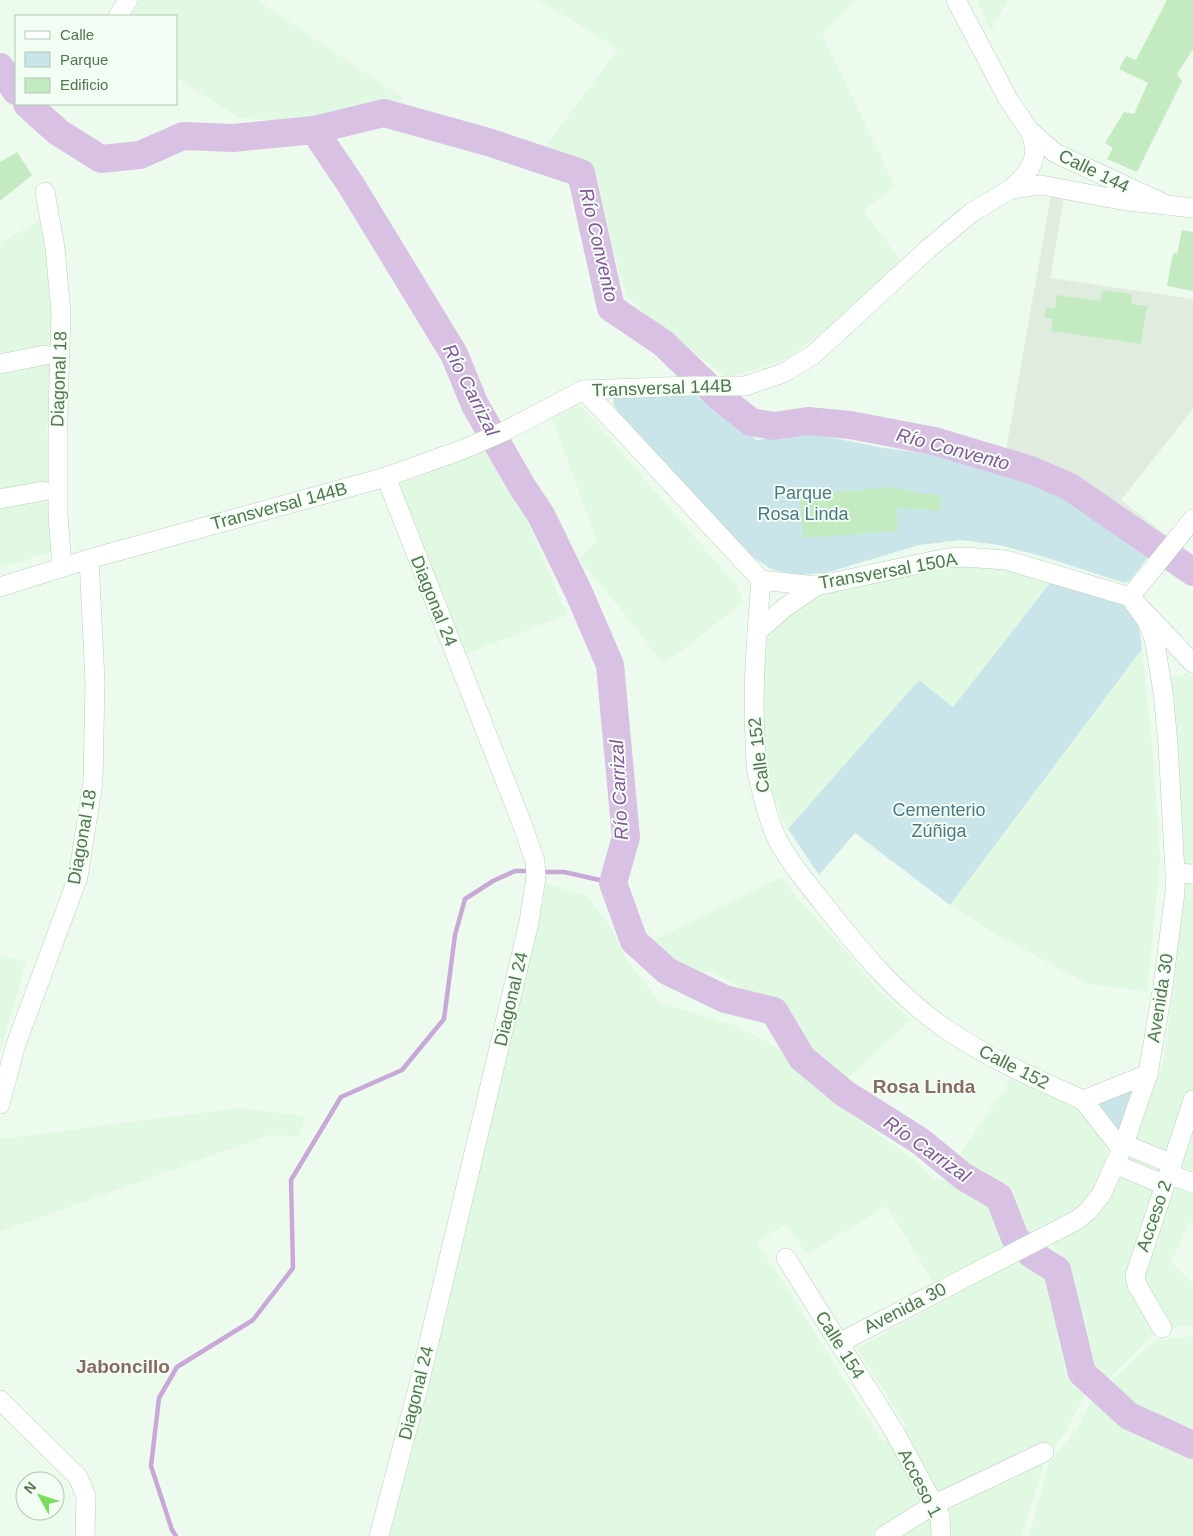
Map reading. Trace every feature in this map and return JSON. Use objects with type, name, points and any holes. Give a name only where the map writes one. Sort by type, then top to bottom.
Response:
[{"type":"street","points":[[119,15],[128,0]]},
{"type":"street","name":"Calle 144","points":[[956,0],[1008,100],[1029,130],[1054,152],[1167,205],[1193,208]]},
{"type":"street","points":[[1011,189],[1027,174],[1034,157],[1035,142],[1029,130]]},
{"type":"street","name":"Transversal 144B","points":[[0,587],[89,559],[386,477],[505,431],[583,390],[745,386],[783,373],[813,355],[971,212],[1011,189],[1042,185],[1126,202],[1167,205]]},
{"type":"street","name":"Diagonal 18","points":[[45,192],[55,248],[61,312],[58,515],[62,567]]},
{"type":"street","points":[[0,364],[45,355]]},
{"type":"street","points":[[583,390],[761,580]]},
{"type":"street","name":"Diagonal 24","points":[[379,1536],[448,1266],[529,922],[536,877],[535,861],[521,821],[386,477]]},
{"type":"street","points":[[0,499],[43,491]]},
{"type":"street","points":[[1193,519],[1130,597],[1193,663]]},
{"type":"street","name":"Transversal 150A","points":[[761,580],[816,586],[947,558],[964,557],[1006,560],[1130,597]]},
{"type":"street","name":"Diagonal 18","points":[[0,1104],[5,1060],[15,1047],[80,867],[93,782],[95,682],[89,559]]},
{"type":"street","name":"Calle 152","points":[[761,580],[753,678],[757,770],[773,830],[794,866],[869,959],[920,1010],[958,1037],[1000,1061],[1083,1100],[1120,1153]]},
{"type":"street","points":[[757,632],[784,608],[816,586]]},
{"type":"street","name":"Avenida 30","points":[[839,1343],[1077,1220],[1095,1204],[1120,1153],[1148,1074],[1163,986],[1175,892],[1184,874],[1156,647],[1149,626],[1130,597]]},
{"type":"street","points":[[1083,1100],[1148,1074]]},
{"type":"street","name":"Acceso 2","points":[[1162,1328],[1137,1286],[1134,1276],[1193,1100]]},
{"type":"street","points":[[1120,1153],[1193,1183]]},
{"type":"street","name":"Calle 154","points":[[786,1258],[894,1431]]},
{"type":"street","points":[[0,1400],[78,1477],[86,1496],[84,1536]]},
{"type":"street","name":"Acceso 1","points":[[894,1431],[940,1516],[941,1536]]},
{"type":"street","points":[[884,1536],[933,1505],[1044,1452]]},
{"type":"shaded area","points":[[140,0],[257,0],[404,99],[306,122],[240,118],[178,79],[178,15],[132,15]]},
{"type":"shaded area","points":[[539,0],[854,0],[822,35],[895,186],[863,211],[901,260],[831,326],[786,359],[727,378],[653,320],[626,295],[591,174],[585,162],[545,147],[618,49]]},
{"type":"shaded area","points":[[977,0],[1008,0],[991,30]]},
{"type":"shaded area","points":[[1051,195],[1064,198],[1050,278],[1193,299],[1193,409],[1121,500],[1167,536],[1161,543],[1061,474],[1005,456]]},
{"type":"shaded area","points":[[46,217],[56,316],[47,430],[55,551],[0,568],[0,243]]},
{"type":"shaded area","points":[[575,404],[582,407],[736,585],[741,595],[741,604],[664,664],[579,559],[597,541],[552,418],[568,406]]},
{"type":"shaded area","points":[[483,449],[527,519],[567,615],[463,655],[397,488],[403,483]]},
{"type":"shaded area","points":[[952,564],[1000,567],[1050,583],[953,707],[919,680],[788,829],[771,791],[760,718],[761,662],[771,629],[818,595]]},
{"type":"shaded area","points":[[1142,649],[1153,754],[1160,859],[1147,992],[1088,984],[997,935],[950,905]]},
{"type":"shaded area","points":[[1188,673],[1193,678],[1193,1223],[1189,1222],[1171,1263],[1193,1284],[1193,1327],[1182,1326],[1151,1336],[1104,1384],[1089,1370],[1065,1268],[1051,1241],[1114,1183],[1163,1064],[1177,959],[1180,851],[1169,679]]},
{"type":"shaded area","points":[[781,877],[877,989],[911,1020],[847,1079],[808,1051],[788,1012],[775,998],[748,992],[711,971],[691,973],[669,963],[654,940]]},
{"type":"shaded area","points":[[546,884],[586,895],[610,926],[625,957],[659,1002],[739,1027],[778,1048],[822,1093],[921,1165],[932,1179],[952,1180],[997,1206],[1008,1244],[933,1282],[887,1206],[807,1254],[786,1224],[756,1242],[883,1442],[907,1428],[857,1348],[964,1290],[1011,1261],[1046,1275],[1070,1371],[1088,1390],[1066,1431],[1044,1462],[1022,1536],[386,1536]]},
{"type":"shaded area","points":[[0,956],[26,962],[0,1053]]},
{"type":"shaded area","points":[[1010,1078],[1068,1101],[1088,1113],[1103,1137],[1107,1159],[1099,1186],[1078,1209],[1026,1237],[1016,1202],[1004,1186],[958,1157],[1004,1091]]},
{"type":"shaded area","points":[[239,1108],[306,1116],[299,1136],[269,1135],[0,1232],[0,1139]]},
{"type":"shaded area","points":[[1193,1336],[1193,1536],[1029,1536],[1049,1463],[1077,1429],[1094,1397],[1155,1340]]},
{"type":"green space","name":"Parque Rosa Linda","points":[[695,395],[757,440],[803,432],[884,448],[961,458],[1036,482],[1151,552],[1130,581],[1125,583],[1041,556],[999,545],[961,540],[919,545],[826,573],[797,575],[771,569],[754,558],[617,411],[613,403],[614,398]]},
{"type":"green space","name":"Cementerio Zúñiga","points":[[1050,583],[1113,600],[1129,609],[1137,622],[1142,649],[950,905],[855,833],[819,875],[788,829],[919,680],[953,707]]},
{"type":"green space","points":[[1140,1085],[1120,1139],[1092,1102]]},
{"type":"building","points":[[1167,0],[1193,0],[1193,49],[1177,74],[1182,81],[1137,172],[1107,159],[1113,148],[1105,143],[1124,112],[1134,114],[1148,83],[1119,69],[1126,56],[1136,60]]},
{"type":"building","points":[[17,152],[32,175],[0,201],[0,162]]},
{"type":"building","points":[[1182,230],[1193,232],[1193,291],[1167,286],[1173,253],[1177,254]]},
{"type":"building","points":[[1102,290],[1132,294],[1131,304],[1147,306],[1141,344],[1051,331],[1053,319],[1045,318],[1046,307],[1055,308],[1057,295],[1100,301]]},
{"type":"building","points":[[895,487],[895,489],[915,491],[915,493],[941,495],[940,511],[896,508],[898,531],[803,538],[800,495]]},
{"type":"waterway","name":"Río Convento","points":[[0,67],[15,90]]},
{"type":"waterway","name":"Río Convento","points":[[28,105],[58,132],[101,159],[140,155],[183,136],[233,138],[314,130],[384,113],[488,142],[581,173],[611,308],[663,343],[717,395],[751,422],[774,426],[808,421],[850,425],[934,441],[1031,470],[1070,487],[1193,572]]},
{"type":"waterway","name":"Río Carrizal","points":[[314,130],[351,185],[454,354],[475,405],[523,488],[541,515],[579,593],[610,665],[626,837],[613,883],[634,941],[667,971],[725,999],[774,1011],[802,1058],[844,1093],[920,1141],[964,1177],[999,1197],[1015,1238],[1031,1254],[1057,1270],[1082,1373],[1129,1416],[1193,1445]]},
{"type":"waterway","points":[[176,1536],[172,1530],[151,1466],[159,1398],[177,1367],[253,1320],[293,1268],[291,1180],[341,1097],[402,1070],[444,1019],[455,935],[465,899],[493,881],[515,871],[532,871]]},
{"type":"waterway","points":[[540,872],[564,872],[613,883]]},
{"type":"district","name":"Rosa Linda","points":[[924,1086]]},
{"type":"district","name":"Jaboncillo","points":[[123,1366]]}]
